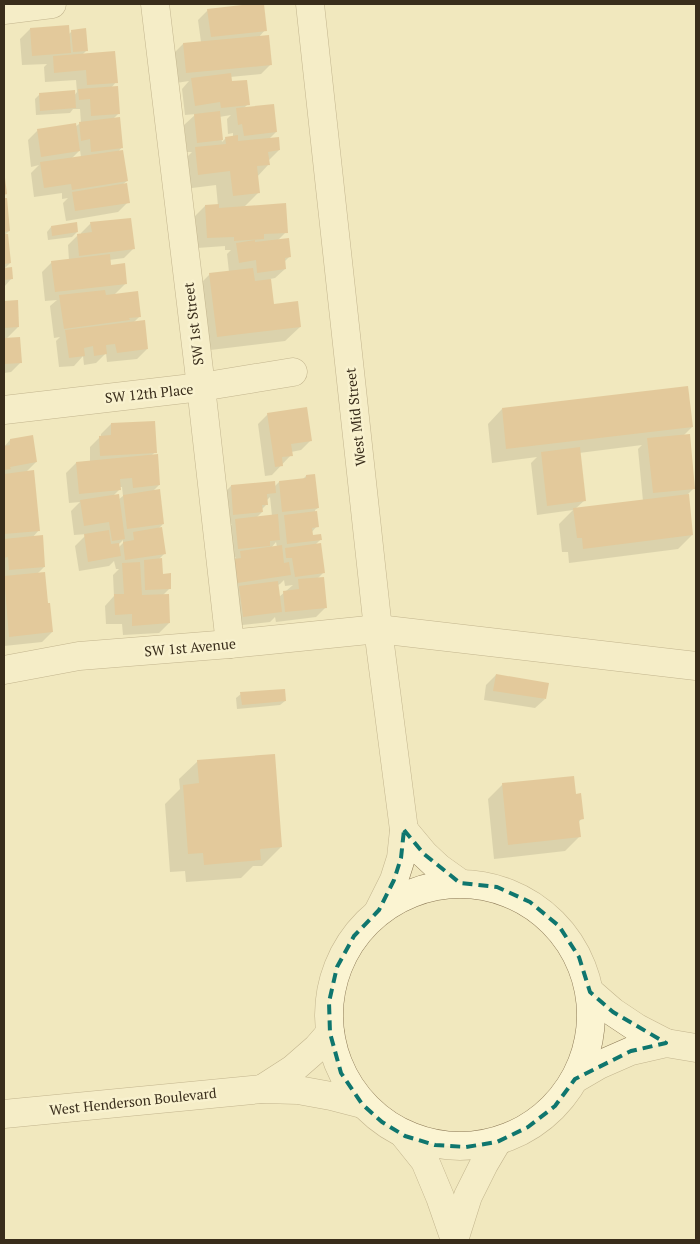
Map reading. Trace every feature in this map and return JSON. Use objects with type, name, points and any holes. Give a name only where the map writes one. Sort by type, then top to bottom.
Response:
[{"type":"street","points":[[4,10],[52,4]]},
{"type":"street","name":"SW 1st Street","points":[[155,4],[230,644]]},
{"type":"street","name":"West Mid Street","points":[[310,4],[378,630],[404,830],[402,858],[394,880],[379,910]]},
{"type":"street","name":"SW 12th Place","points":[[4,410],[201,387],[293,372]]},
{"type":"street","name":"SW 1st Avenue","points":[[4,670],[79,656],[378,630],[696,666]]},
{"type":"street","points":[[404,830],[424,854],[439,868],[460,882]]},
{"type":"street","points":[[460,882],[497,887],[530,902],[558,926],[579,957],[590,992],[591,1022],[586,1051],[575,1079],[555,1106],[528,1127],[497,1142],[466,1147],[435,1145],[405,1136],[382,1122],[362,1104],[341,1073],[330,1033],[328,1002],[337,967],[354,936],[379,910],[404,895],[431,886],[460,882]]},
{"type":"street","points":[[590,992],[613,1012],[666,1044]]},
{"type":"street","name":"West Henderson Boulevard","points":[[262,1089],[293,1070],[330,1033]]},
{"type":"street","points":[[575,1079],[599,1065],[631,1051],[666,1044],[696,1048]]},
{"type":"street","name":"West Henderson Boulevard","points":[[4,1114],[262,1089],[298,1090],[362,1104]]},
{"type":"street","points":[[405,1136],[425,1160],[455,1239]]},
{"type":"street","points":[[455,1239],[468,1196],[497,1142]]},
{"type":"highlighted area","points":[[404,830],[424,854],[460,883],[497,887],[530,902],[559,926],[579,957],[590,992],[613,1012],[666,1043],[631,1051],[575,1079],[555,1106],[528,1127],[497,1142],[466,1147],[435,1145],[405,1136],[382,1122],[362,1104],[341,1073],[330,1033],[329,1002],[337,967],[354,936],[379,910],[394,880],[401,858]]},
{"type":"building","points":[[264,4],[267,31],[211,37],[207,9]]},
{"type":"building","points":[[69,25],[71,53],[32,56],[30,28]]},
{"type":"building","points":[[86,28],[88,51],[73,52],[71,30]]},
{"type":"building","points":[[269,35],[272,65],[186,73],[183,43]]},
{"type":"building","points":[[115,51],[118,83],[87,85],[86,70],[54,73],[53,56]]},
{"type":"building","points":[[231,73],[232,81],[247,80],[250,105],[221,108],[220,102],[195,106],[191,78]]},
{"type":"building","points":[[118,86],[120,114],[91,116],[90,99],[79,100],[78,89]]},
{"type":"building","points":[[75,90],[76,108],[40,111],[39,93]]},
{"type":"building","points":[[274,104],[277,132],[244,136],[242,124],[238,125],[236,108]]},
{"type":"building","points":[[220,111],[223,140],[197,143],[194,114]]},
{"type":"building","points":[[120,117],[123,148],[91,152],[90,139],[81,141],[79,122]]},
{"type":"building","points":[[76,123],[80,151],[41,157],[37,129]]},
{"type":"building","points":[[238,135],[238,141],[279,137],[280,150],[268,152],[270,165],[257,166],[260,193],[233,196],[230,171],[198,175],[195,147],[226,144],[225,137]]},
{"type":"building","points":[[123,150],[128,181],[72,190],[71,184],[44,188],[40,162]]},
{"type":"building","points":[[4,178],[7,194],[4,195]]},
{"type":"building","points":[[127,183],[130,203],[75,211],[72,192]]},
{"type":"building","points":[[4,198],[7,198],[10,231],[4,232]]},
{"type":"building","points":[[286,203],[288,233],[264,234],[264,239],[234,241],[234,237],[207,238],[205,205],[219,204],[219,208]]},
{"type":"building","points":[[131,218],[135,249],[79,256],[77,234],[92,232],[90,222]]},
{"type":"building","points":[[77,222],[78,232],[52,236],[51,226]]},
{"type":"building","points":[[4,234],[8,234],[11,263],[4,264]]},
{"type":"building","points":[[289,238],[291,257],[285,258],[286,269],[257,273],[256,260],[239,263],[236,243]]},
{"type":"building","points":[[110,254],[111,265],[125,263],[127,284],[55,292],[51,261]]},
{"type":"building","points":[[12,267],[13,279],[4,280],[4,268]]},
{"type":"building","points":[[253,268],[255,281],[271,279],[274,304],[298,301],[301,327],[217,337],[209,273]]},
{"type":"building","points":[[105,290],[106,295],[138,291],[141,317],[64,329],[59,295]]},
{"type":"building","points":[[18,300],[19,327],[4,328],[4,301]]},
{"type":"building","points":[[145,320],[148,349],[117,353],[115,344],[106,345],[107,354],[94,356],[93,346],[84,348],[85,356],[69,358],[65,330]]},
{"type":"building","points":[[20,337],[22,363],[4,364],[4,338]]},
{"type":"building","points":[[688,386],[693,427],[506,449],[502,408]]},
{"type":"building","points":[[307,407],[312,441],[291,444],[293,456],[282,457],[283,466],[275,467],[267,413]]},
{"type":"building","points":[[155,421],[157,453],[100,456],[99,436],[111,435],[111,423]]},
{"type":"building","points":[[690,434],[695,489],[653,493],[647,438]]},
{"type":"building","points":[[33,435],[37,462],[10,467],[11,469],[4,470],[4,446],[10,445],[10,439]]},
{"type":"building","points":[[580,447],[586,501],[547,506],[541,452]]},
{"type":"building","points":[[158,454],[160,485],[133,488],[132,478],[120,479],[121,490],[79,494],[76,462]]},
{"type":"building","points":[[34,470],[40,531],[4,534],[4,474]]},
{"type":"building","points":[[315,474],[319,508],[282,512],[279,481],[306,478],[306,475]]},
{"type":"building","points":[[275,481],[276,493],[267,494],[268,505],[262,505],[263,512],[233,515],[231,485]]},
{"type":"building","points":[[160,489],[164,524],[127,529],[123,495]]},
{"type":"building","points":[[119,494],[125,539],[112,541],[109,522],[84,526],[80,500]]},
{"type":"building","points":[[689,494],[693,535],[583,549],[582,538],[577,538],[573,508]]},
{"type":"building","points":[[317,511],[319,527],[312,528],[313,535],[321,534],[322,540],[287,544],[284,515]]},
{"type":"building","points":[[278,514],[280,540],[270,541],[270,546],[238,549],[235,519]]},
{"type":"building","points":[[162,527],[166,554],[125,560],[123,542],[134,540],[133,532]]},
{"type":"building","points":[[109,530],[111,544],[119,543],[121,556],[88,562],[84,534]]},
{"type":"building","points":[[43,535],[45,567],[9,570],[8,557],[4,558],[4,539]]},
{"type":"building","points":[[321,543],[325,573],[295,577],[292,558],[286,558],[285,548]]},
{"type":"building","points":[[282,545],[284,563],[289,562],[291,575],[231,584],[228,560],[241,558],[240,551]]},
{"type":"building","points":[[162,558],[163,574],[171,573],[171,589],[145,590],[144,560]]},
{"type":"building","points":[[140,562],[142,595],[169,594],[170,623],[132,626],[132,614],[115,615],[114,594],[124,594],[122,563]]},
{"type":"building","points":[[45,572],[53,632],[9,637],[4,576]]},
{"type":"building","points":[[324,577],[327,608],[285,612],[283,591],[299,589],[298,579]]},
{"type":"building","points":[[278,581],[282,612],[243,617],[239,586]]},
{"type":"building","points":[[496,674],[549,683],[546,699],[493,691]]},
{"type":"building","points":[[285,689],[286,701],[242,705],[240,692]]},
{"type":"building","points":[[275,754],[282,847],[260,849],[261,860],[204,865],[203,853],[188,854],[183,785],[199,783],[197,760]]},
{"type":"building","points":[[574,776],[576,794],[581,793],[584,819],[579,820],[581,837],[508,845],[502,783]]}]
